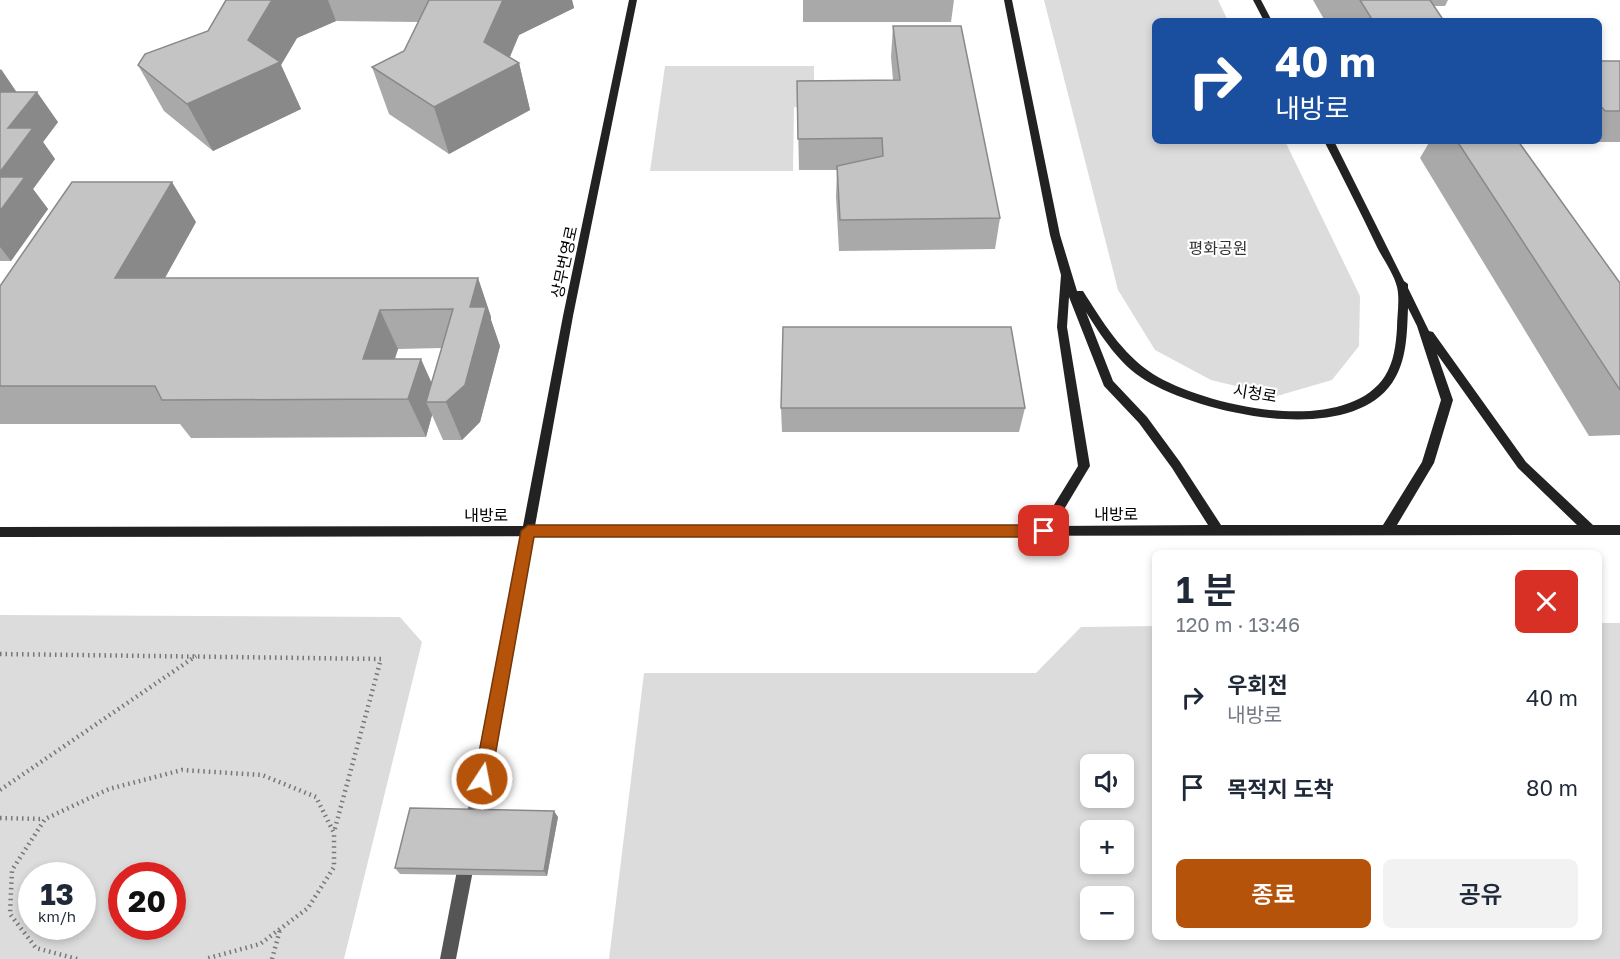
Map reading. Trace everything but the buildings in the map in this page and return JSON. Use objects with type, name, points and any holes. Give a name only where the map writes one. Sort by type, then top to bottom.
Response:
[{"type":"street","name":"상무번영로","points":[[528,531],[568,316],[633,0]]},
{"type":"street","name":"시청로","points":[[1008,0],[1055,236],[1065,273],[1108,383],[1143,420],[1218,531]]},
{"type":"street","points":[[1257,0],[1266,18]]},
{"type":"street","points":[[1331,144],[1403,284],[1422,326],[1447,400],[1428,463],[1387,530]]},
{"type":"street","name":"시청로","points":[[1065,273],[1099,323],[1135,367],[1174,389],[1212,401],[1288,414],[1321,415],[1367,400],[1389,379],[1398,355],[1403,284]]},
{"type":"street","name":"시청로","points":[[1044,531],[1084,466],[1062,327],[1065,273]]},
{"type":"street","points":[[1422,326],[1522,465],[1590,530]]},
{"type":"street","name":"내방로","points":[[0,532],[1620,530]]},
{"type":"lane","points":[[447,959],[528,531]]},
{"type":"path","points":[[0,654],[381,659],[334,834],[334,867],[308,908],[260,944],[205,959]]},
{"type":"path","points":[[0,790],[196,656]]},
{"type":"path","points":[[0,818],[45,819],[109,789],[182,770],[262,775],[316,797],[334,834]]},
{"type":"path","points":[[45,819],[12,870],[10,914],[36,948],[77,959]]},
{"type":"path","points":[[272,959],[280,929]]},
{"type":"green space","name":"평화공원","points":[[1044,0],[1218,0],[1227,18],[1152,18],[1152,144],[1286,144],[1360,296],[1359,346],[1332,380],[1277,396],[1211,380],[1155,350],[1118,290]]},
{"type":"green space","points":[[665,66],[814,66],[814,107],[794,107],[793,171],[650,171]]},
{"type":"green space","points":[[0,615],[400,617],[422,642],[344,959],[0,959]]},
{"type":"green space","points":[[1602,623],[1620,623],[1620,959],[609,959],[644,673],[1036,673],[1081,627],[1152,626],[1152,940],[1602,940]]},
{"type":"route","points":[[482,779],[528,531],[1044,531]]}]
